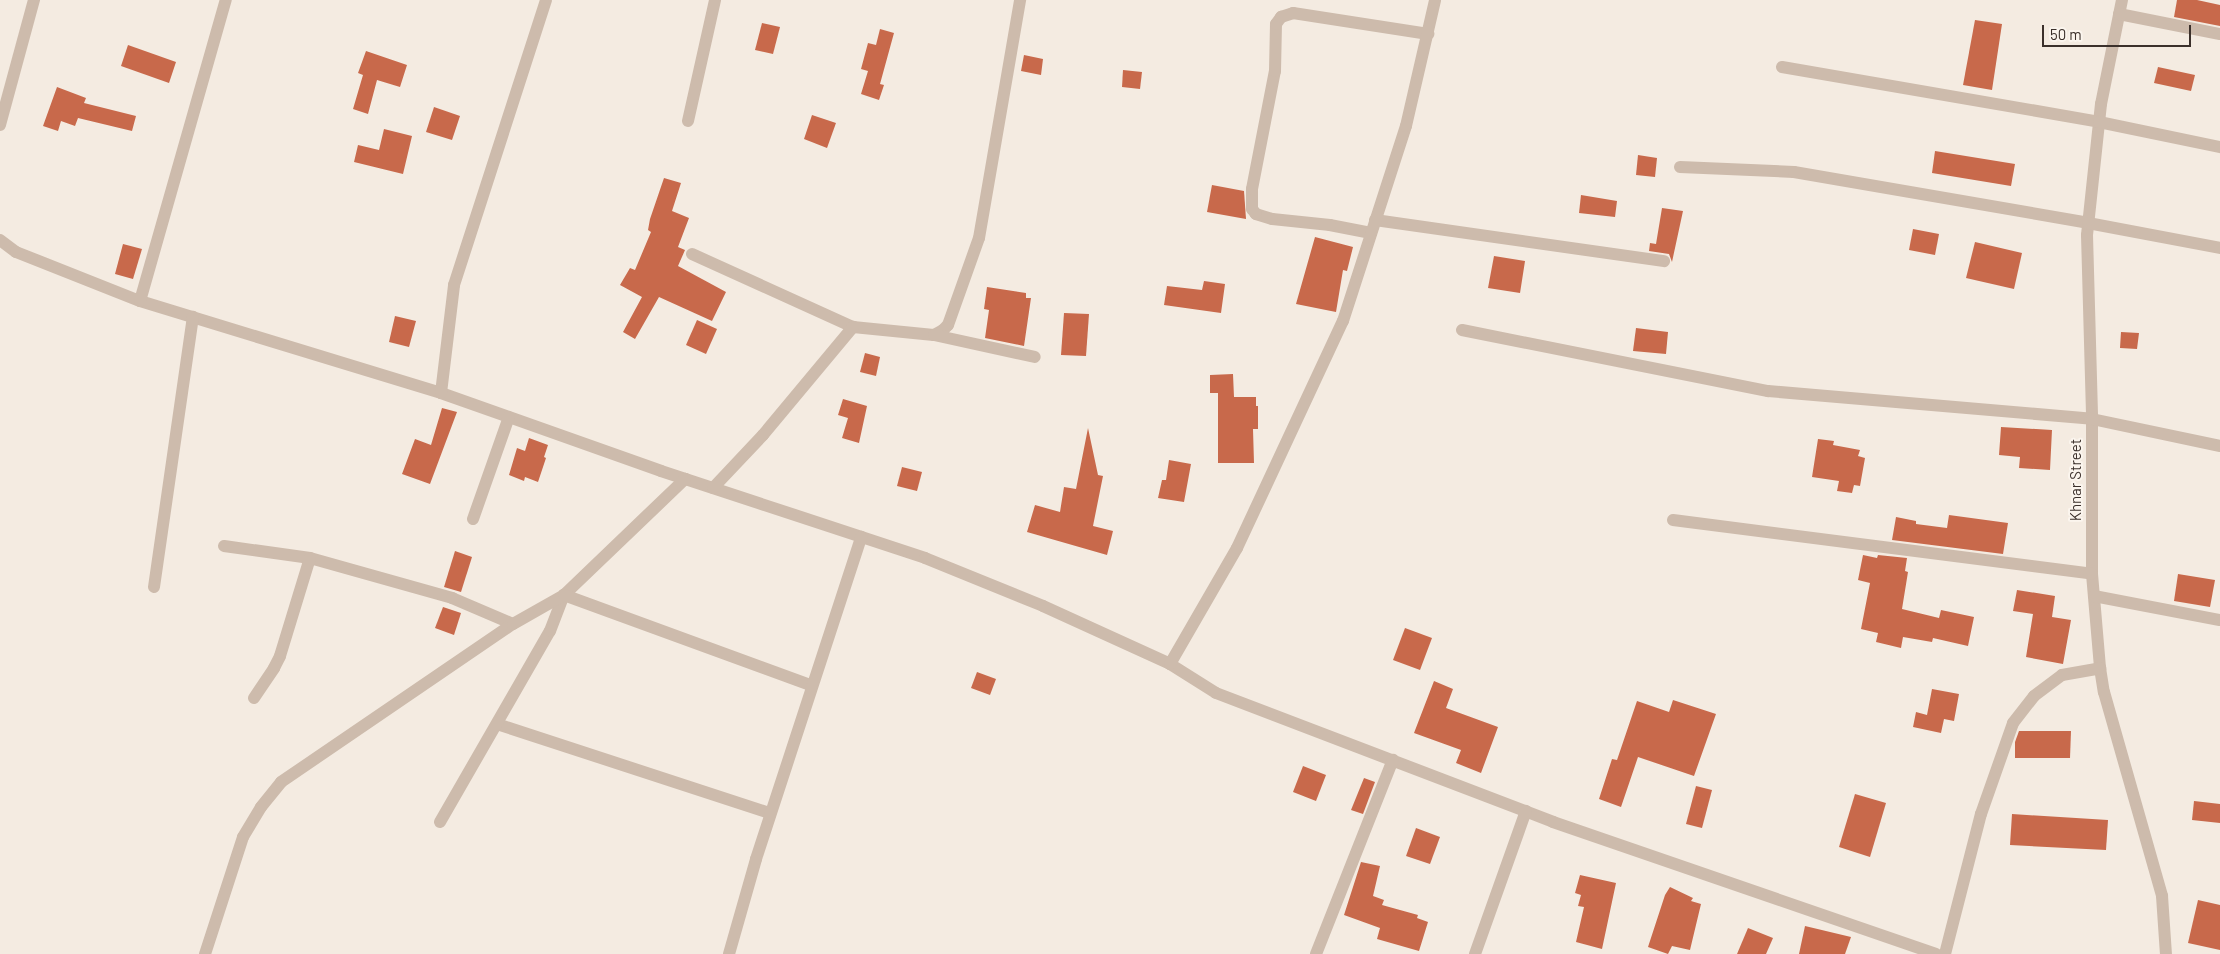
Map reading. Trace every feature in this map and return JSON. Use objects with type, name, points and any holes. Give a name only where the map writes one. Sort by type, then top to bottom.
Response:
[{"type":"street","points":[[0,125],[34,0]]},
{"type":"street","points":[[140,301],[226,0]]},
{"type":"street","points":[[440,394],[454,285],[546,0]]},
{"type":"street","points":[[688,121],[715,0]]},
{"type":"street","points":[[934,335],[948,324],[979,238],[1020,0]]},
{"type":"street","points":[[1170,664],[1241,539],[1343,321],[1406,126],[1435,0]]},
{"type":"street","name":"Khnar Street","points":[[2122,0],[2099,122],[2088,222],[2092,419],[2092,574],[2100,668],[2104,692],[2162,896],[2166,954]]},
{"type":"street","points":[[1371,233],[1330,225],[1272,219],[1256,214],[1252,209],[1252,189],[1275,71],[1276,24],[1282,17],[1293,12],[1428,34]]},
{"type":"street","points":[[2119,14],[2220,34]]},
{"type":"street","points":[[1782,67],[2099,122],[2220,147]]},
{"type":"street","points":[[1680,166],[1794,172],[2088,222],[2220,248]]},
{"type":"street","points":[[1375,220],[1664,261]]},
{"type":"street","points":[[0,240],[16,252],[140,301],[440,394],[685,479],[924,558],[1043,606],[1170,664],[1216,693],[1526,811],[1936,954]]},
{"type":"street","points":[[692,254],[853,328],[934,335],[1035,357]]},
{"type":"street","points":[[154,587],[193,317]]},
{"type":"street","points":[[713,488],[763,435],[853,328]]},
{"type":"street","points":[[1462,330],[1768,391],[2092,419],[2220,446]]},
{"type":"street","points":[[473,519],[509,417]]},
{"type":"street","points":[[205,954],[243,837],[260,807],[281,782],[513,624],[564,595],[685,479]]},
{"type":"street","points":[[1673,520],[2092,574]]},
{"type":"street","points":[[729,954],[770,813],[861,537]]},
{"type":"street","points":[[224,546],[310,558],[452,598],[513,624]]},
{"type":"street","points":[[254,698],[280,656],[310,558]]},
{"type":"street","points":[[564,595],[812,686]]},
{"type":"street","points":[[440,822],[550,631],[564,595]]},
{"type":"street","points":[[2094,596],[2220,620]]},
{"type":"street","points":[[1945,954],[1981,814],[2013,723],[2034,696],[2062,675],[2100,668]]},
{"type":"street","points":[[497,724],[770,813]]},
{"type":"street","points":[[1316,954],[1393,760]]},
{"type":"street","points":[[1475,954],[1526,811]]},
{"type":"building","points":[[2177,0],[2197,0],[2220,5],[2220,26],[2174,17]]},
{"type":"building","points":[[1975,20],[2002,24],[1992,90],[1963,85]]},
{"type":"building","points":[[762,23],[780,27],[773,54],[755,50]]},
{"type":"building","points":[[880,29],[894,33],[880,84],[884,85],[879,100],[861,94],[868,71],[861,69],[868,43],[876,45]]},
{"type":"building","points":[[128,45],[176,62],[169,83],[121,66]]},
{"type":"building","points":[[366,51],[407,65],[400,87],[377,80],[368,114],[353,109],[363,75],[358,73]]},
{"type":"building","points":[[1024,55],[1043,59],[1041,75],[1021,71]]},
{"type":"building","points":[[2158,67],[2195,75],[2191,91],[2154,83]]},
{"type":"building","points":[[1123,70],[1142,72],[1140,89],[1122,87]]},
{"type":"building","points":[[57,87],[86,98],[84,103],[136,116],[132,131],[78,118],[75,126],[61,121],[58,131],[43,126]]},
{"type":"building","points":[[434,107],[460,116],[452,140],[426,132]]},
{"type":"building","points":[[812,115],[836,123],[827,148],[804,139]]},
{"type":"building","points":[[384,129],[412,136],[403,174],[354,162],[358,145],[379,150]]},
{"type":"building","points":[[1935,151],[2015,164],[2011,186],[1932,173]]},
{"type":"building","points":[[1638,155],[1657,158],[1655,177],[1636,175]]},
{"type":"building","points":[[664,178],[681,183],[672,211],[689,218],[678,247],[685,250],[678,266],[726,292],[712,321],[659,297],[635,339],[623,332],[642,297],[620,285],[630,268],[635,270],[651,232],[648,230],[650,219]]},
{"type":"building","points":[[1212,185],[1244,191],[1246,219],[1207,212]]},
{"type":"building","points":[[1581,195],[1617,201],[1615,217],[1579,213]]},
{"type":"building","points":[[1662,208],[1683,211],[1672,262],[1669,254],[1649,251],[1650,243],[1656,244]]},
{"type":"building","points":[[1913,229],[1939,234],[1935,255],[1909,250]]},
{"type":"building","points":[[1315,237],[1353,247],[1347,271],[1343,270],[1336,312],[1296,304]]},
{"type":"building","points":[[1975,242],[2022,253],[2014,289],[1966,278]]},
{"type":"building","points":[[123,244],[142,249],[133,279],[115,274]]},
{"type":"building","points":[[1494,256],[1525,261],[1520,293],[1488,288]]},
{"type":"building","points":[[1204,281],[1225,284],[1221,313],[1164,305],[1167,286],[1202,290]]},
{"type":"building","points":[[987,287],[1026,293],[1026,298],[1031,298],[1024,346],[985,338],[989,310],[984,309]]},
{"type":"building","points":[[1064,313],[1089,314],[1086,356],[1061,355]]},
{"type":"building","points":[[395,316],[416,321],[409,347],[389,342]]},
{"type":"building","points":[[697,320],[717,329],[706,354],[686,345]]},
{"type":"building","points":[[1636,328],[1668,332],[1666,354],[1633,351]]},
{"type":"building","points":[[2121,332],[2139,333],[2137,349],[2120,348]]},
{"type":"building","points":[[865,353],[880,357],[876,376],[860,372]]},
{"type":"building","points":[[1233,374],[1234,397],[1256,397],[1258,429],[1253,429],[1254,463],[1218,463],[1218,393],[1210,393],[1210,375]]},
{"type":"building","points":[[843,399],[867,406],[859,443],[842,438],[848,418],[838,415]]},
{"type":"building","points":[[442,408],[457,412],[430,484],[402,474],[415,439],[431,445]]},
{"type":"building","points":[[2001,427],[2052,430],[2050,470],[2019,468],[2020,457],[1999,455]]},
{"type":"building","points":[[1088,428],[1098,475],[1103,476],[1093,526],[1113,531],[1107,555],[1027,532],[1035,505],[1060,512],[1064,487],[1076,489]]},
{"type":"building","points":[[529,438],[548,445],[538,482],[525,477],[524,481],[509,475],[517,448],[525,451]]},
{"type":"building","points":[[1818,439],[1834,441],[1833,445],[1860,450],[1858,456],[1865,458],[1860,486],[1854,485],[1852,493],[1837,491],[1839,481],[1812,477]]},
{"type":"building","points":[[1169,460],[1191,464],[1184,502],[1158,498],[1162,480],[1166,480]]},
{"type":"building","points":[[902,467],[922,472],[917,491],[897,486]]},
{"type":"building","points":[[1949,515],[2008,523],[2003,554],[1892,540],[1896,517],[1916,521],[1916,524],[1947,528]]},
{"type":"building","points":[[455,551],[472,557],[461,592],[444,587]]},
{"type":"building","points":[[1863,555],[1877,558],[1878,555],[1907,558],[1905,571],[1908,572],[1902,609],[1939,618],[1941,610],[1974,617],[1968,646],[1933,638],[1932,642],[1903,637],[1901,648],[1876,642],[1878,633],[1861,629],[1870,583],[1858,580]]},
{"type":"building","points":[[2178,574],[2215,580],[2210,607],[2174,601]]},
{"type":"building","points":[[2017,590],[2055,596],[2052,617],[2071,620],[2063,664],[2026,657],[2033,614],[2013,611]]},
{"type":"building","points":[[443,607],[461,613],[454,635],[435,628]]},
{"type":"building","points":[[1405,628],[1432,638],[1420,670],[1393,660]]},
{"type":"building","points":[[977,672],[996,679],[990,695],[971,688]]},
{"type":"building","points":[[1434,681],[1453,689],[1446,708],[1498,727],[1481,773],[1456,763],[1461,750],[1414,733]]},
{"type":"building","points":[[1932,689],[1959,694],[1954,721],[1944,719],[1941,733],[1913,727],[1916,712],[1927,715]]},
{"type":"building","points":[[1673,700],[1716,714],[1694,776],[1638,757],[1621,807],[1599,799],[1612,759],[1617,760],[1637,701],[1669,712]]},
{"type":"building","points":[[2019,731],[2071,731],[2070,758],[2015,758],[2015,742]]},
{"type":"building","points":[[1303,766],[1326,775],[1316,801],[1293,792]]},
{"type":"building","points":[[1364,778],[1375,782],[1363,814],[1351,810]]},
{"type":"building","points":[[1696,786],[1712,790],[1702,828],[1686,824]]},
{"type":"building","points":[[1855,794],[1886,803],[1870,857],[1839,847]]},
{"type":"building","points":[[2194,801],[2220,804],[2220,823],[2192,820]]},
{"type":"building","points":[[2012,814],[2108,820],[2106,850],[2010,845]]},
{"type":"building","points":[[1416,828],[1440,837],[1430,864],[1406,856]]},
{"type":"building","points":[[1361,862],[1380,866],[1373,896],[1384,900],[1382,905],[1418,915],[1417,918],[1428,922],[1419,951],[1377,939],[1380,928],[1344,915]]},
{"type":"building","points":[[1580,875],[1616,883],[1602,949],[1576,942],[1584,907],[1578,906],[1581,895],[1575,893]]},
{"type":"building","points":[[1670,887],[1693,898],[1691,901],[1701,904],[1690,950],[1672,946],[1668,954],[1648,947],[1665,895]]},
{"type":"building","points":[[2198,900],[2220,905],[2220,950],[2188,943]]},
{"type":"building","points":[[1805,926],[1851,937],[1845,954],[1799,954]]},
{"type":"building","points":[[1748,928],[1773,938],[1766,954],[1737,954]]}]
